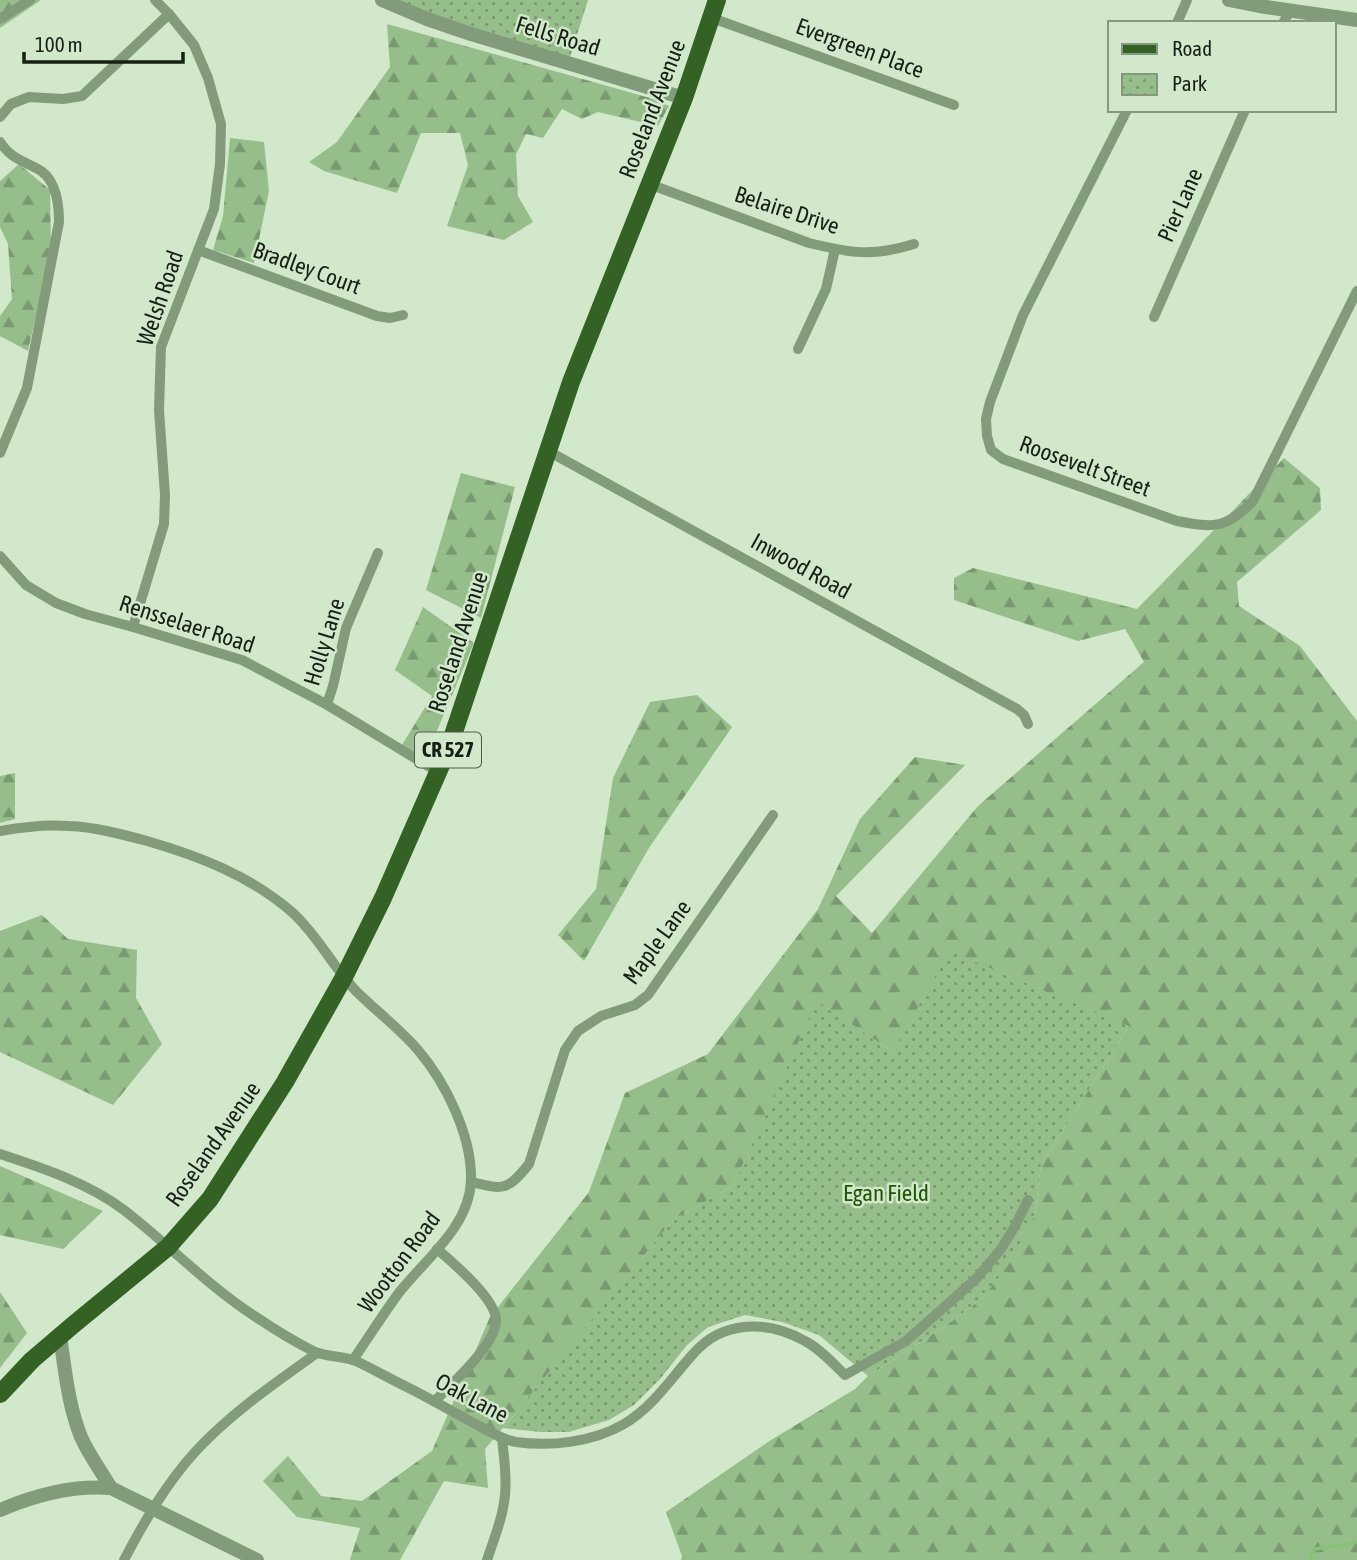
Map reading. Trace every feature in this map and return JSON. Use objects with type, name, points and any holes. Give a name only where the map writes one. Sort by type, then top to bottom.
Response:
[{"type":"main road","name":"Roseland Avenue","points":[[0,1394],[32,1360],[168,1247],[210,1199],[285,1082],[344,977],[383,898],[453,734],[570,382],[684,98],[717,0]]},
{"type":"street","points":[[0,19],[30,0]]},
{"type":"street","name":"Welsh Road","points":[[133,626],[164,524],[159,410],[161,347],[214,209],[220,164],[221,124],[208,78],[194,45],[155,0]]},
{"type":"street","name":"Fells Road","points":[[382,0],[460,30],[684,98]]},
{"type":"street","points":[[1178,21],[1187,0]]},
{"type":"street","points":[[1230,0],[1287,17],[1357,20]]},
{"type":"street","points":[[0,117],[11,104],[29,97],[63,99],[82,96],[169,14]]},
{"type":"street","name":"Evergreen Place","points":[[712,18],[954,105]]},
{"type":"street","name":"Roosevelt Street","points":[[1126,112],[1023,315],[990,401],[986,419],[991,450],[1003,459],[1177,521],[1204,526],[1219,525],[1240,514],[1253,501],[1357,291]]},
{"type":"street","name":"Pier Lane","points":[[1154,317],[1244,112]]},
{"type":"street","points":[[0,142],[8,154],[40,169],[54,188],[59,207],[59,222],[27,388],[0,453]]},
{"type":"street","name":"Belaire Drive","points":[[649,184],[809,243],[835,249],[868,253],[889,252],[914,244]]},
{"type":"street","points":[[798,349],[826,289],[835,249]]},
{"type":"street","name":"Bradley Court","points":[[198,250],[377,316],[390,318],[403,315]]},
{"type":"street","name":"Inwood Road","points":[[548,451],[1017,709],[1028,724]]},
{"type":"street","name":"Holly Lane","points":[[327,704],[346,628],[378,553]]},
{"type":"street","name":"Rensselaer Road","points":[[0,556],[26,585],[56,603],[242,660],[327,704],[438,772]]},
{"type":"street","name":"Maple Lane","points":[[471,1182],[496,1188],[512,1184],[519,1177],[529,1164],[565,1050],[578,1031],[601,1016],[635,1005],[648,995],[773,815]]},
{"type":"street","name":"Wootton Road","points":[[0,831],[68,825],[93,828],[123,834],[195,856],[228,870],[261,889],[293,913],[354,989],[417,1050],[432,1070],[454,1108],[466,1142],[471,1182],[467,1202],[456,1226],[399,1293],[353,1360]]},
{"type":"street","name":"Oak Lane","points":[[0,1154],[50,1170],[123,1209],[224,1295],[317,1353],[353,1360],[435,1401],[502,1439],[516,1442],[550,1443],[589,1437],[625,1423],[651,1404],[704,1343],[720,1332],[736,1328],[754,1326],[773,1329],[798,1338],[813,1346],[845,1375],[906,1340],[977,1278],[1001,1249],[1028,1199]]},
{"type":"street","points":[[435,1401],[488,1344],[496,1317],[473,1281],[437,1249]]},
{"type":"street","points":[[60,1336],[76,1424],[91,1456],[111,1488]]},
{"type":"street","points":[[124,1560],[154,1508],[196,1451],[266,1389],[317,1353]]},
{"type":"street","points":[[487,1560],[505,1494],[502,1439]]},
{"type":"street","points":[[0,1510],[29,1498],[51,1493],[94,1487],[111,1488],[257,1560]]},
{"type":"green space","points":[[0,0],[41,0],[0,28]]},
{"type":"green space","points":[[391,0],[588,0],[570,57],[505,39]]},
{"type":"green space","points":[[387,24],[650,98],[669,106],[658,126],[598,112],[582,119],[562,109],[543,138],[526,134],[516,154],[518,196],[533,222],[504,240],[447,226],[468,165],[460,133],[421,133],[397,193],[324,171],[309,162],[337,142],[390,67]]},
{"type":"green space","points":[[230,138],[264,142],[269,191],[254,263],[213,250],[223,216]]},
{"type":"green space","points":[[19,164],[50,190],[51,248],[28,351],[0,336],[0,316],[12,299],[8,244],[0,227],[0,181]]},
{"type":"green space","points":[[1284,458],[1320,488],[1321,510],[1237,582],[1239,606],[1300,646],[1357,721],[1357,1560],[681,1560],[682,1556],[666,1512],[771,1440],[855,1389],[868,1376],[983,1298],[1035,1215],[1041,1165],[1129,1026],[893,1052],[818,1002],[733,1186],[673,1220],[485,1449],[488,1488],[444,1481],[400,1560],[350,1560],[360,1528],[297,1517],[263,1481],[288,1456],[321,1496],[362,1501],[432,1451],[490,1317],[589,1192],[625,1093],[708,1054],[818,909],[860,819],[915,757],[965,765],[836,896],[872,933],[978,806],[1144,662],[1125,629],[1078,641],[954,600],[954,578],[973,568],[1137,609]]},
{"type":"green space","points":[[461,473],[515,487],[481,618],[426,590]]},
{"type":"green space","points":[[423,607],[474,643],[425,759],[402,745],[432,696],[395,670]]},
{"type":"green space","points":[[697,695],[732,727],[649,848],[584,961],[558,935],[596,889],[613,778],[650,702]]},
{"type":"green space","points":[[15,773],[15,819],[0,823],[0,776]]},
{"type":"green space","points":[[42,915],[68,939],[137,950],[136,998],[162,1044],[113,1105],[0,1052],[0,931]]},
{"type":"green space","name":"Egan Field","points":[[949,951],[1129,1026],[1041,1165],[1035,1215],[1011,1261],[983,1298],[868,1376],[819,1335],[782,1322],[745,1315],[708,1327],[687,1345],[660,1379],[634,1405],[609,1420],[569,1432],[503,1428],[673,1220],[733,1186],[817,1001],[893,1052]]},
{"type":"green space","points":[[0,1166],[103,1211],[63,1249],[0,1235]]},
{"type":"green space","points":[[0,1292],[27,1333],[0,1368]]},
{"type":"waterway","points":[[1310,1560],[1314,1549],[1357,1541]]}]
